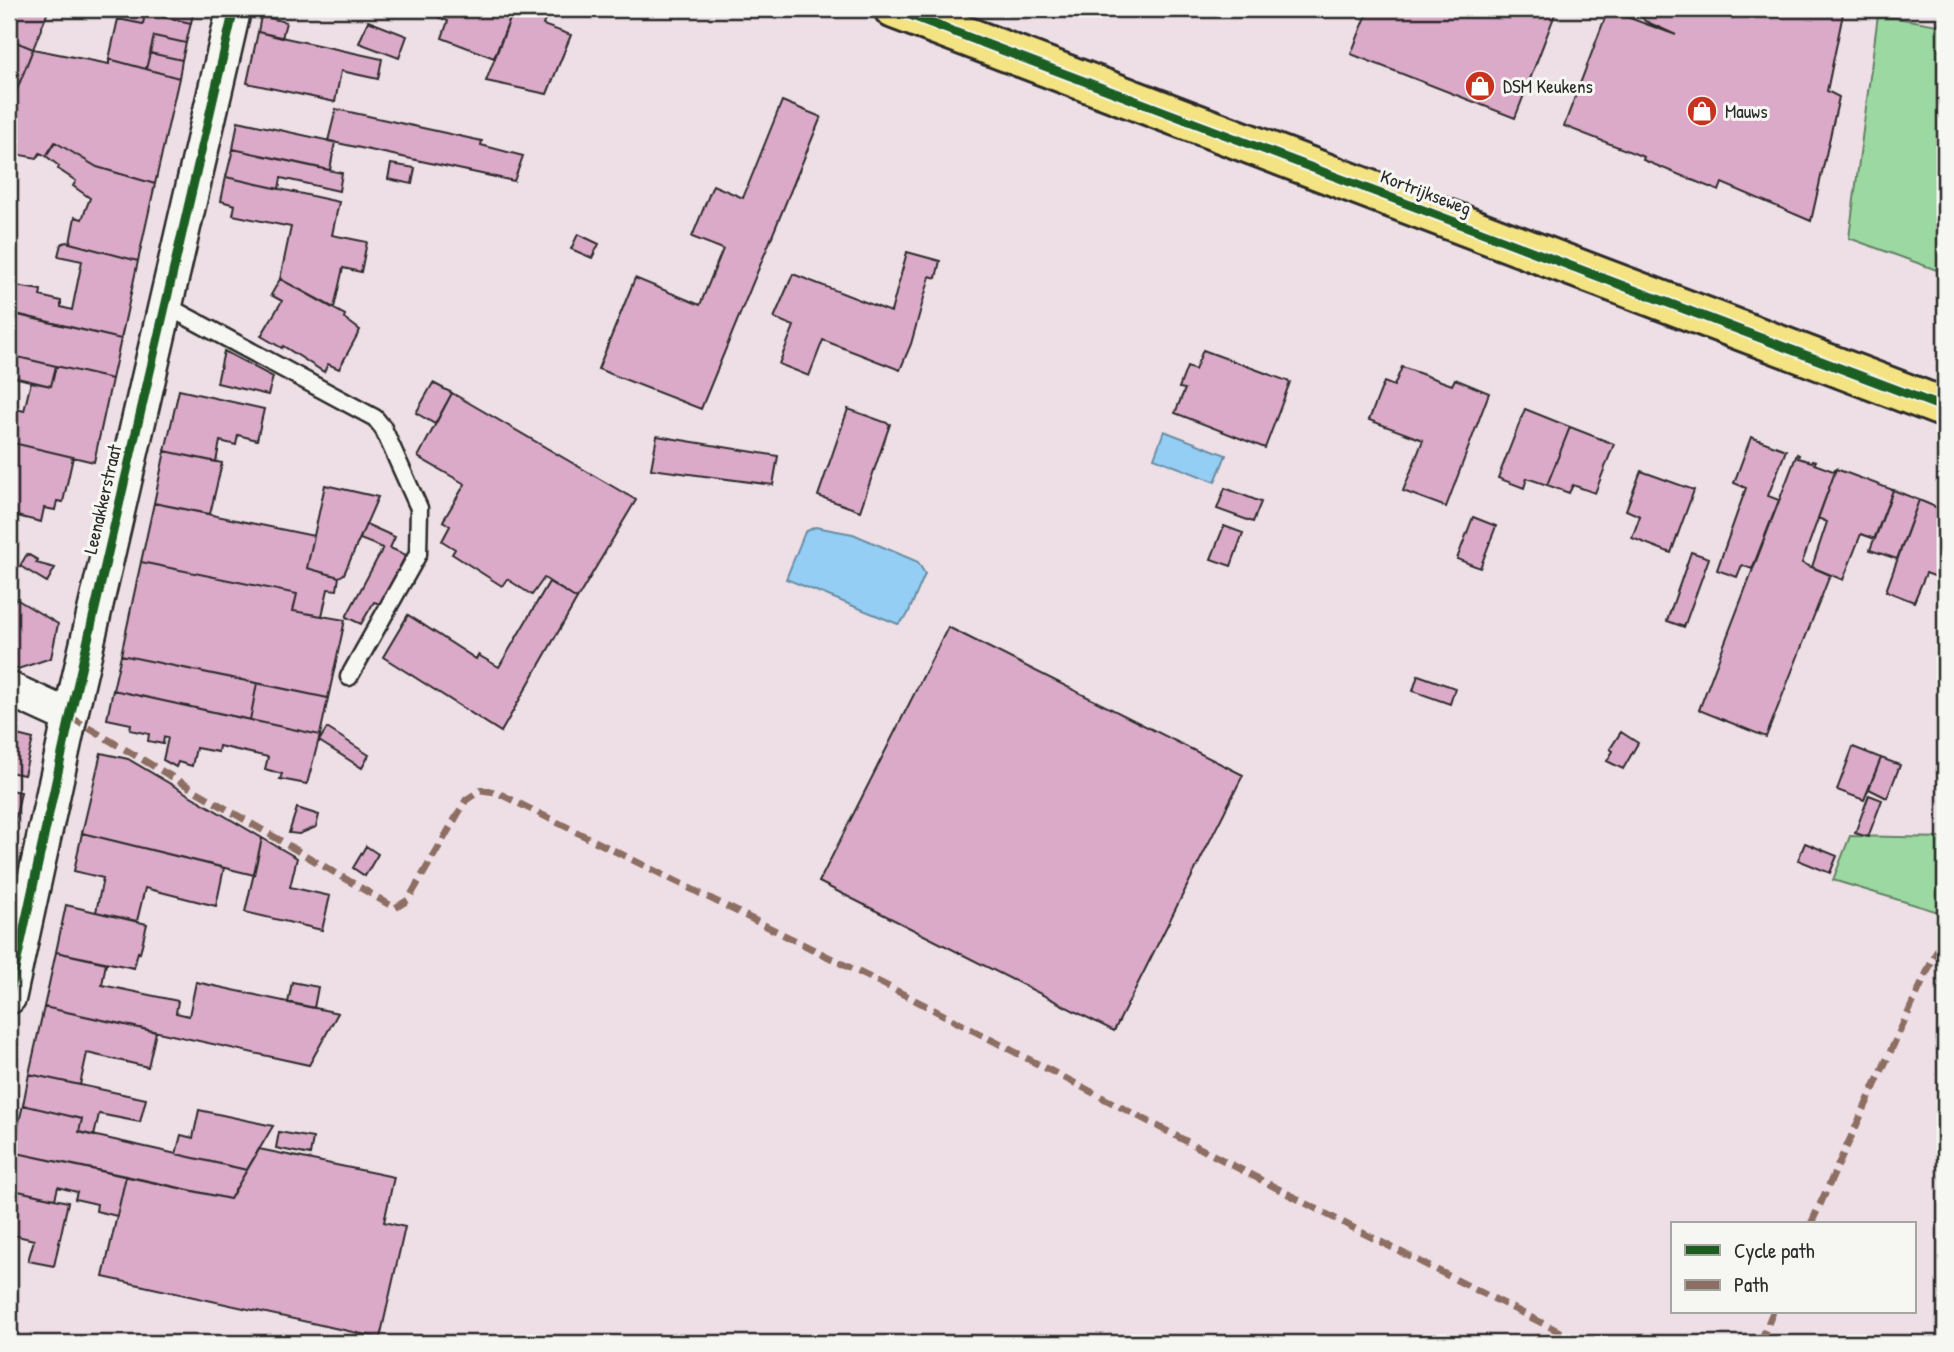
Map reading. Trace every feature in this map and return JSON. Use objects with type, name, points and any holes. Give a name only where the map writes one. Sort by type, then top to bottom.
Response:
[{"type":"main road","name":"Kortrijkseweg","points":[[894,9],[1945,408]]},
{"type":"street","name":"Leenakkerstraat","points":[[9,997],[70,718],[234,9]]},
{"type":"street","points":[[9,689],[70,718]]},
{"type":"lane","points":[[165,305],[375,418],[383,428],[419,508],[418,554],[349,677]]},
{"type":"green space","points":[[1878,15],[1945,26],[1945,273],[1849,238]]},
{"type":"green space","points":[[1850,836],[1945,838],[1945,914],[1833,880]]},
{"type":"water","points":[[1164,431],[1226,455],[1215,482],[1154,458]]},
{"type":"water","points":[[815,527],[853,534],[918,562],[925,574],[907,616],[898,624],[786,579],[805,532]]},
{"type":"building","points":[[9,9],[49,9],[33,49],[9,39]]},
{"type":"building","points":[[120,9],[194,9],[191,23],[145,13],[143,24],[118,19]]},
{"type":"building","points":[[419,9],[514,9],[494,58],[442,38],[448,21]]},
{"type":"building","points":[[514,9],[549,9],[543,25],[571,35],[547,94],[486,81]]},
{"type":"building","name":"DSM Keukens","points":[[1369,9],[1557,9],[1515,118],[1351,54]]},
{"type":"building","name":"Mauws","points":[[1844,9],[1827,91],[1839,97],[1811,221],[1722,183],[1719,191],[1643,160],[1644,157],[1564,126],[1608,10],[1676,35],[1645,21],[1642,17],[1644,11]]},
{"type":"building","points":[[145,13],[191,23],[186,43],[154,36],[146,69],[109,59],[118,19],[143,24]]},
{"type":"building","points":[[261,16],[286,22],[282,38],[258,32]]},
{"type":"building","points":[[368,21],[407,36],[399,58],[359,43]]},
{"type":"building","points":[[258,32],[382,59],[378,79],[341,71],[335,102],[247,83]]},
{"type":"building","points":[[154,36],[186,43],[182,60],[150,53]]},
{"type":"building","points":[[9,39],[33,49],[9,110]]},
{"type":"building","points":[[33,49],[109,64],[109,59],[179,78],[155,184],[97,167],[55,142],[46,156],[40,153],[37,158],[9,153],[9,110]]},
{"type":"building","points":[[150,53],[182,60],[179,78],[146,69]]},
{"type":"building","points":[[782,101],[821,117],[701,409],[598,369],[635,278],[700,305],[723,249],[692,237],[713,185],[743,198]]},
{"type":"building","points":[[336,109],[482,141],[481,145],[523,156],[514,181],[328,141]]},
{"type":"building","points":[[238,121],[335,142],[330,170],[233,149]]},
{"type":"building","points":[[55,142],[97,167],[155,184],[138,261],[70,243],[75,217],[82,219],[90,198],[73,186],[76,181],[58,169],[59,166],[46,156]]},
{"type":"building","points":[[233,149],[342,173],[339,191],[281,178],[279,189],[226,177]]},
{"type":"building","points":[[391,164],[415,168],[412,184],[388,179]]},
{"type":"building","points":[[226,177],[339,202],[332,235],[367,242],[361,272],[343,268],[334,308],[280,279],[291,227],[233,215],[235,205],[221,201]]},
{"type":"building","points":[[578,234],[599,244],[592,258],[571,249]]},
{"type":"building","points":[[66,242],[138,261],[121,339],[9,313],[9,285],[41,290],[40,296],[61,301],[61,307],[72,310],[82,261],[58,256],[61,244]]},
{"type":"building","points":[[907,252],[940,261],[936,278],[930,276],[911,344],[900,370],[823,340],[809,376],[779,364],[794,326],[774,318],[793,274],[891,312]]},
{"type":"building","points":[[280,279],[345,315],[344,318],[360,330],[339,369],[328,364],[324,372],[283,346],[282,348],[261,336],[282,301],[271,295]]},
{"type":"building","points":[[12,313],[121,339],[112,379],[9,355]]},
{"type":"building","points":[[1203,350],[1290,382],[1265,448],[1175,413],[1185,389],[1179,388],[1187,367],[1195,370]]},
{"type":"building","points":[[224,351],[273,377],[268,395],[217,383]]},
{"type":"building","points":[[9,355],[56,366],[51,386],[9,376]]},
{"type":"building","points":[[56,366],[112,379],[94,462],[9,442],[9,407],[24,411],[31,382],[51,386]]},
{"type":"building","points":[[1402,367],[1452,385],[1455,379],[1489,393],[1446,507],[1403,491],[1423,440],[1369,420],[1384,382],[1394,386]]},
{"type":"building","points":[[433,383],[452,393],[435,424],[416,413]]},
{"type":"building","points":[[179,390],[264,409],[257,440],[238,435],[236,445],[220,441],[216,462],[165,451]]},
{"type":"building","points":[[452,393],[636,500],[577,599],[544,578],[532,595],[507,579],[502,586],[452,554],[455,549],[442,541],[450,526],[443,521],[465,484],[418,457]]},
{"type":"building","points":[[848,409],[890,424],[860,511],[818,496]]},
{"type":"building","points":[[1525,409],[1570,427],[1547,485],[1527,478],[1524,488],[1498,478]]},
{"type":"building","points":[[1570,427],[1614,444],[1595,493],[1573,485],[1569,493],[1547,485]]},
{"type":"building","points":[[657,436],[778,456],[773,485],[651,469]]},
{"type":"building","points":[[1751,437],[1786,450],[1768,496],[1779,500],[1752,569],[1742,565],[1737,577],[1717,570],[1746,488],[1734,483]]},
{"type":"building","points":[[9,442],[73,457],[63,502],[57,501],[55,510],[44,508],[41,522],[9,514]]},
{"type":"building","points":[[165,451],[222,463],[210,514],[154,503]]},
{"type":"building","points":[[1797,454],[1798,458],[1816,461],[1814,464],[1833,471],[1836,469],[1802,563],[1830,575],[1766,737],[1699,710]]},
{"type":"building","points":[[1836,469],[1893,490],[1875,539],[1861,534],[1843,580],[1812,567],[1827,522],[1818,518]]},
{"type":"building","points":[[1641,471],[1694,490],[1671,553],[1632,538],[1640,516],[1626,510]]},
{"type":"building","points":[[325,485],[378,497],[344,574],[339,577],[307,568]]},
{"type":"building","points":[[1225,488],[1261,502],[1253,522],[1217,509]]},
{"type":"building","points":[[1893,490],[1919,500],[1897,559],[1870,550]]},
{"type":"building","points":[[1919,500],[1945,511],[1945,580],[1926,573],[1914,602],[1886,591]]},
{"type":"building","points":[[154,503],[314,536],[307,568],[339,577],[337,590],[328,589],[322,616],[293,611],[297,594],[141,562]]},
{"type":"building","points":[[1473,517],[1496,526],[1480,568],[1457,559]]},
{"type":"building","points":[[366,524],[395,537],[390,548],[406,555],[380,604],[374,602],[361,624],[346,617],[383,548],[360,539]]},
{"type":"building","points":[[1224,526],[1243,533],[1231,566],[1211,559]]},
{"type":"building","points":[[1691,552],[1709,558],[1684,627],[1667,621]]},
{"type":"building","points":[[27,554],[38,560],[36,563],[55,568],[47,582],[20,566]]},
{"type":"building","points":[[141,562],[297,594],[293,611],[345,620],[328,698],[121,655]]},
{"type":"building","points":[[549,582],[577,599],[501,732],[383,657],[408,615],[476,659],[478,655],[499,667]]},
{"type":"building","points":[[16,599],[58,624],[51,658],[18,669],[9,664],[9,611]]},
{"type":"building","points":[[948,627],[1243,775],[1114,1031],[819,882]]},
{"type":"building","points":[[121,655],[257,683],[250,720],[113,690]]},
{"type":"building","points":[[1418,675],[1455,688],[1450,704],[1413,691]]},
{"type":"building","points":[[257,683],[328,698],[320,735],[250,720]]},
{"type":"building","points":[[113,690],[320,735],[307,784],[280,779],[282,774],[265,769],[268,757],[219,746],[218,752],[196,748],[192,766],[178,762],[176,767],[163,760],[168,738],[164,737],[163,744],[148,741],[149,734],[130,730],[131,724],[107,719]]},
{"type":"building","points":[[327,728],[369,755],[362,768],[319,741]]},
{"type":"building","points":[[1621,732],[1638,743],[1623,769],[1607,761],[1613,751],[1610,749]]},
{"type":"building","points":[[9,733],[33,739],[24,775],[9,772]]},
{"type":"building","points":[[1853,747],[1881,758],[1864,800],[1837,790]]},
{"type":"building","points":[[101,753],[128,759],[262,838],[254,875],[82,833]]},
{"type":"building","points":[[1881,758],[1900,765],[1887,798],[1869,789]]},
{"type":"building","points":[[9,790],[21,792],[14,826],[9,825]]},
{"type":"building","points":[[1869,795],[1882,800],[1868,837],[1855,833]]},
{"type":"building","points":[[297,808],[319,815],[316,827],[299,834],[289,833]]},
{"type":"building","points":[[82,833],[224,868],[216,906],[145,888],[137,921],[96,912],[103,878],[74,871]]},
{"type":"building","points":[[262,838],[297,858],[290,887],[330,896],[322,930],[245,912]]},
{"type":"building","points":[[1805,843],[1837,856],[1830,873],[1798,860]]},
{"type":"building","points":[[366,846],[378,854],[365,876],[353,868]]},
{"type":"building","points":[[66,905],[147,924],[134,968],[56,952]]},
{"type":"building","points":[[56,952],[106,963],[102,985],[178,1001],[176,1013],[189,1016],[196,982],[338,1013],[309,1065],[44,1007]]},
{"type":"building","points":[[292,982],[318,987],[314,1008],[288,1003]]},
{"type":"building","points":[[44,1007],[156,1032],[148,1067],[87,1053],[80,1085],[29,1074]]},
{"type":"building","points":[[29,1074],[146,1099],[140,1122],[99,1114],[94,1136],[79,1132],[82,1119],[23,1105]]},
{"type":"building","points":[[23,1105],[82,1119],[79,1132],[247,1170],[230,1199],[12,1152]]},
{"type":"building","points":[[199,1110],[273,1126],[247,1170],[176,1154],[181,1135],[193,1138]]},
{"type":"building","points":[[279,1132],[313,1138],[310,1155],[276,1148]]},
{"type":"building","points":[[259,1149],[394,1177],[384,1222],[405,1227],[380,1338],[103,1277],[126,1176],[230,1199]]},
{"type":"building","points":[[12,1152],[126,1176],[117,1216],[96,1211],[97,1204],[75,1199],[77,1192],[58,1187],[55,1199],[9,1189]]},
{"type":"building","points":[[9,1189],[68,1202],[54,1266],[28,1261],[34,1240],[9,1234]]},
{"type":"building","points":[[9,1337],[40,1343],[9,1343]]},
{"type":"marked path","points":[[70,717],[395,908],[408,900],[466,800],[481,790],[496,792],[907,996],[1365,1234],[1582,1343]]},
{"type":"marked path","points":[[1812,1222],[1945,933]]},
{"type":"marked path","points":[[1760,1343],[1772,1314]]},
{"type":"cycle path","points":[[9,997],[70,717],[234,9]]},
{"type":"cycle path","points":[[894,9],[1945,408]]},
{"type":"place","name":"DSM Keukens","points":[[1480,86]]},
{"type":"place","name":"Mauws","points":[[1702,111]]}]
